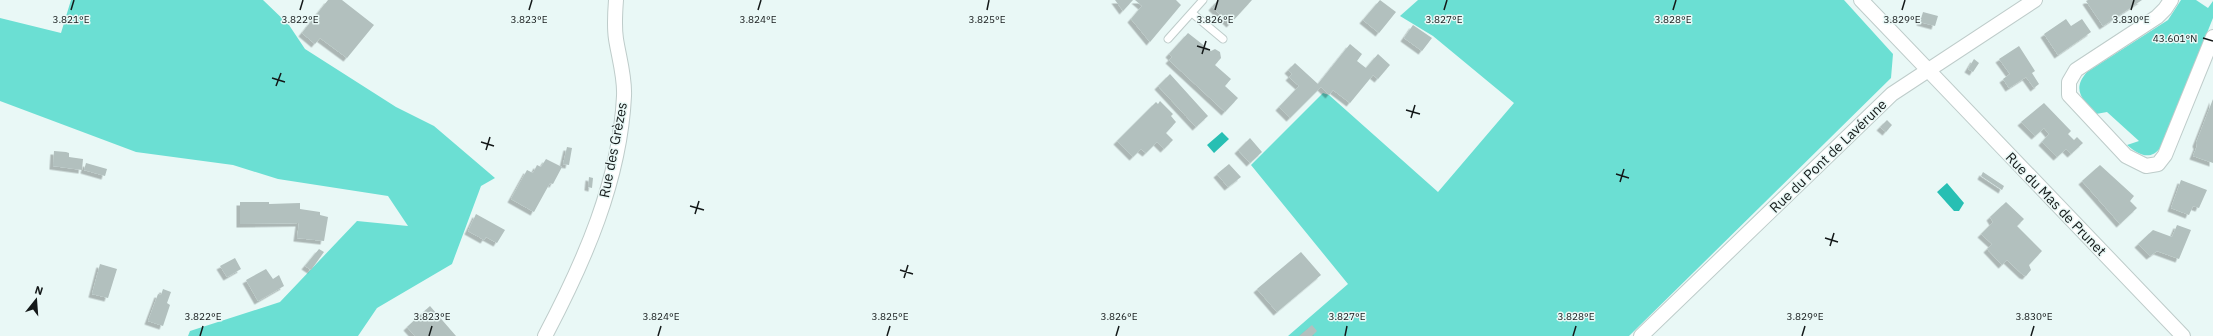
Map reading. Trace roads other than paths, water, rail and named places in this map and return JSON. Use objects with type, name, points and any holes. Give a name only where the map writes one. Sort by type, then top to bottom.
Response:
[{"type":"street","name":"Rue des Grèzes","points":[[545,336],[586,249],[610,185],[622,120],[624,94],[622,65],[616,38],[616,0]]},
{"type":"street","name":"Rue du Mas de Prunet","points":[[1861,0],[2183,336]]},
{"type":"street","name":"Rue du Pont de Lavérune","points":[[1641,336],[1892,94],[2035,0]]},
{"type":"street","points":[[2171,0],[2165,9],[2157,16],[2076,70],[2069,82],[2069,95],[2126,156],[2146,166],[2158,164],[2165,155],[2213,37]]},
{"type":"lane","points":[[1168,39],[1204,0]]},
{"type":"lane","points":[[1192,13],[1223,39]]}]
